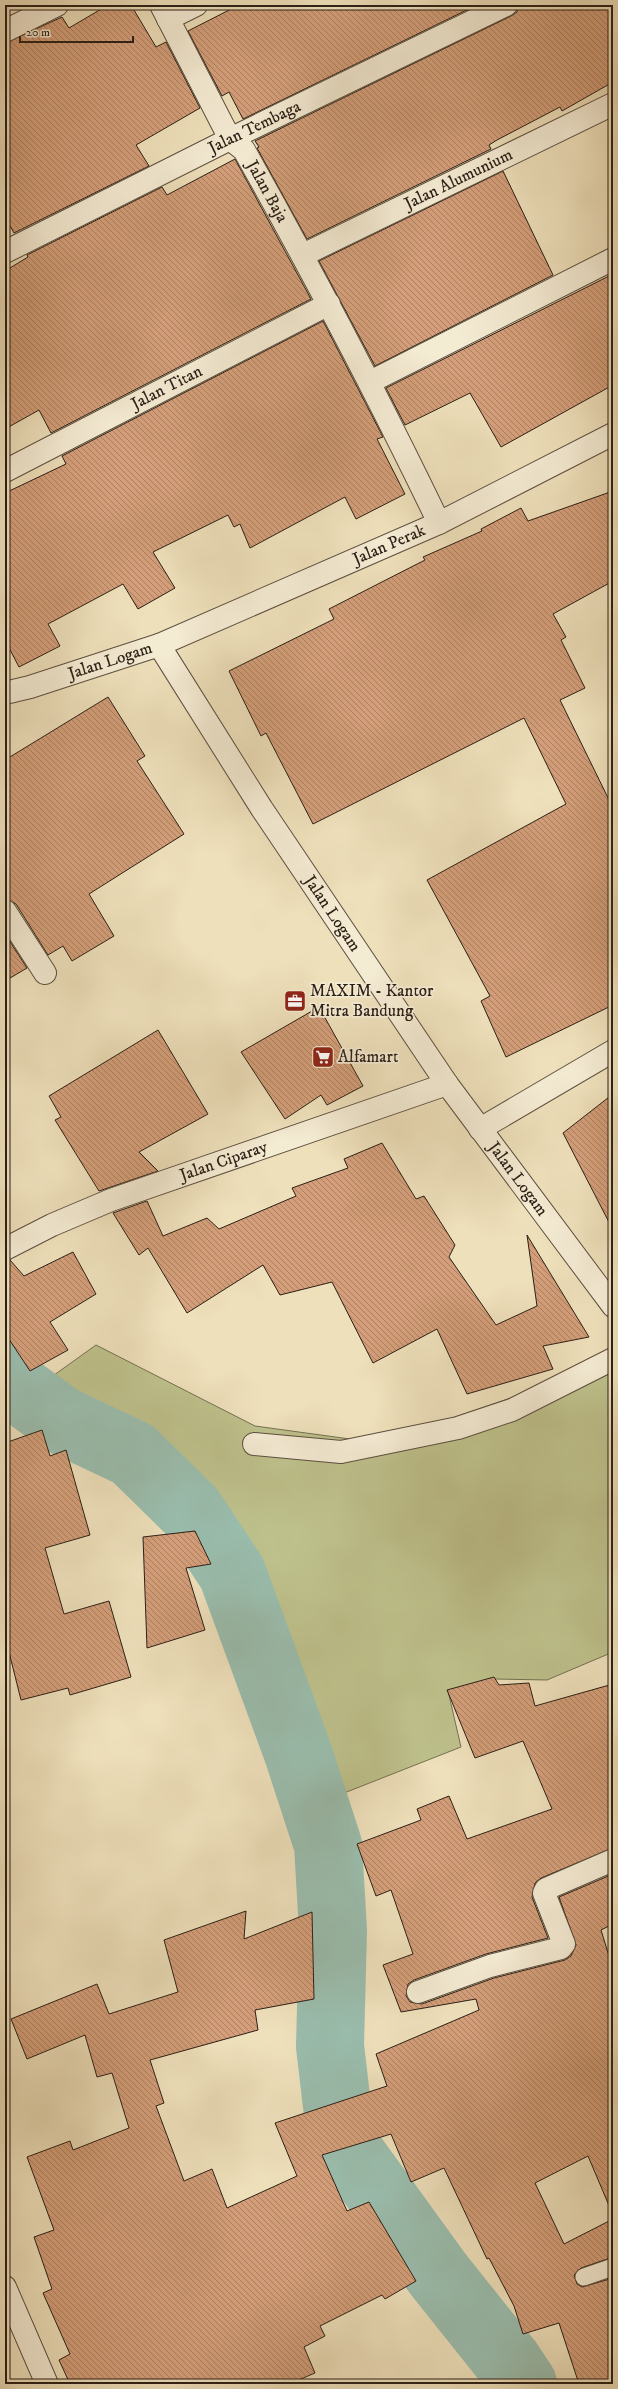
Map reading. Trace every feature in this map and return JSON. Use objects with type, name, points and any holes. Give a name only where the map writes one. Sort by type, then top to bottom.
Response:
[{"type":"street","points":[[5,31],[57,5]]},
{"type":"street","points":[[165,12],[196,5]]},
{"type":"street","name":"Jalan Tembaga","points":[[5,252],[230,139],[506,5]]},
{"type":"street","name":"Jalan Baja","points":[[165,12],[230,139],[244,150],[303,255],[370,382],[439,523]]},
{"type":"street","name":"Jalan Alumunium","points":[[303,255],[613,104]]},
{"type":"street","points":[[370,382],[613,258]]},
{"type":"street","name":"Jalan Titan","points":[[5,471],[329,304]]},
{"type":"street","name":"Jalan Perak","points":[[160,645],[439,523],[613,434]]},
{"type":"street","name":"Jalan Logam","points":[[5,693],[30,687],[160,645],[262,809],[447,1084],[613,1306]]},
{"type":"street","points":[[5,911],[44,973]]},
{"type":"street","points":[[480,1129],[613,1051]]},
{"type":"street","name":"Jalan Ciparay","points":[[5,1249],[52,1225],[111,1200],[447,1084]]},
{"type":"street","points":[[254,1444],[341,1452],[458,1428],[512,1410],[613,1359]]},
{"type":"street","points":[[418,1992],[490,1966],[561,1948],[564,1944],[544,1893],[546,1889],[613,1860]]},
{"type":"street","points":[[5,2287],[47,2384]]},
{"type":"lane","points":[[584,2276],[613,2267]]},
{"type":"green space","points":[[96,1345],[255,1426],[379,1443],[613,1363],[613,1652],[547,1680],[495,1679],[448,1691],[461,1747],[339,1795],[264,1637],[215,1508],[120,1434],[43,1383]]},
{"type":"building","points":[[108,5],[131,5],[156,47],[166,42],[200,108],[136,145],[149,166],[14,233],[5,217],[5,43],[62,17],[69,28]]},
{"type":"building","points":[[239,5],[477,5],[243,119],[229,92],[222,96],[188,31]]},
{"type":"building","points":[[518,5],[613,5],[613,82],[562,111],[560,107],[497,140],[489,145],[491,149],[307,239],[257,148],[259,147],[255,141],[511,16],[517,12]]},
{"type":"building","points":[[235,159],[311,299],[51,433],[39,410],[5,429],[5,271],[28,257],[27,255],[162,187],[167,195]]},
{"type":"building","points":[[503,171],[553,275],[375,366],[319,261]]},
{"type":"building","points":[[613,274],[613,385],[501,447],[470,393],[405,425],[386,388]]},
{"type":"building","points":[[323,321],[383,437],[377,439],[405,494],[356,519],[345,497],[250,548],[240,524],[234,527],[228,515],[153,552],[175,588],[138,609],[123,584],[48,624],[60,646],[19,667],[5,640],[5,493],[66,464],[62,456]]},
{"type":"building","points":[[613,491],[613,581],[553,614],[566,637],[561,640],[585,688],[560,700],[613,808],[613,1005],[506,1057],[481,1001],[490,996],[427,880],[566,804],[524,718],[313,824],[266,733],[261,736],[229,671],[334,619],[329,609],[425,560],[423,557],[482,531],[481,529],[521,508],[528,521]]},
{"type":"building","points":[[108,697],[145,756],[137,761],[184,834],[89,894],[114,936],[72,961],[63,946],[48,955],[16,904],[5,899],[5,760]]},
{"type":"building","points":[[5,934],[27,968],[5,981]]},
{"type":"building","points":[[319,1007],[363,1086],[327,1105],[321,1095],[285,1119],[241,1052]]},
{"type":"building","points":[[158,1030],[208,1114],[139,1152],[158,1171],[99,1191],[55,1120],[61,1117],[49,1096]]},
{"type":"building","points":[[613,1094],[613,1230],[563,1133]]},
{"type":"building","points":[[382,1143],[416,1199],[424,1196],[455,1245],[449,1257],[496,1325],[537,1306],[527,1235],[589,1337],[543,1346],[553,1369],[467,1394],[437,1329],[373,1363],[332,1282],[280,1295],[263,1265],[187,1313],[148,1248],[139,1255],[113,1213],[147,1201],[163,1236],[207,1218],[219,1229],[296,1196],[292,1188],[348,1168],[344,1159]]},
{"type":"building","points":[[73,1252],[96,1294],[50,1322],[68,1350],[30,1371],[5,1333],[5,1261],[10,1260],[24,1276]]},
{"type":"building","points":[[42,1430],[50,1456],[66,1450],[90,1535],[45,1548],[64,1614],[109,1601],[131,1677],[70,1695],[68,1688],[21,1700],[5,1636],[5,1443]]},
{"type":"building","points":[[195,1531],[211,1564],[186,1568],[205,1630],[147,1648],[143,1537]]},
{"type":"building","points":[[494,1677],[499,1685],[529,1683],[535,1706],[613,1684],[613,1848],[541,1878],[535,1883],[532,1897],[548,1938],[486,1954],[414,1980],[408,1984],[406,1996],[410,2002],[422,2004],[494,1978],[565,1960],[571,1956],[576,1945],[559,1897],[613,1874],[613,1924],[601,1930],[613,1969],[613,2215],[588,2156],[535,2183],[564,2244],[613,2219],[613,2257],[581,2268],[574,2275],[577,2284],[582,2287],[613,2278],[613,2384],[579,2384],[559,2323],[523,2334],[514,2306],[489,2258],[487,2259],[444,2168],[411,2182],[391,2134],[322,2155],[347,2211],[369,2202],[416,2281],[385,2299],[382,2295],[320,2326],[325,2336],[304,2347],[315,2373],[289,2384],[70,2384],[59,2360],[70,2354],[43,2293],[52,2289],[34,2237],[54,2230],[27,2157],[70,2141],[73,2150],[129,2128],[112,2073],[97,2077],[85,2035],[27,2059],[11,2019],[97,1984],[109,2014],[178,1992],[164,1940],[246,1911],[244,1939],[312,1912],[314,1999],[255,2010],[258,2030],[150,2060],[164,2103],[156,2106],[184,2181],[212,2169],[227,2208],[297,2176],[275,2123],[387,2086],[376,2054],[479,2010],[476,1999],[401,2012],[383,1965],[413,1954],[391,1890],[376,1896],[357,1844],[421,1820],[417,1809],[449,1796],[467,1839],[552,1809],[523,1741],[475,1758],[447,1690]]},
{"type":"waterway","points":[[5,1373],[13,1385],[61,1420],[133,1454],[191,1511],[232,1573],[298,1753],[328,1845],[333,1930],[330,2046],[341,2140],[438,2274],[509,2363],[523,2384]]},
{"type":"place","name":"MAXIM - Kantor Mitra Bandung","points":[[295,1001]]},
{"type":"place","name":"Alfamart","points":[[323,1057]]}]
